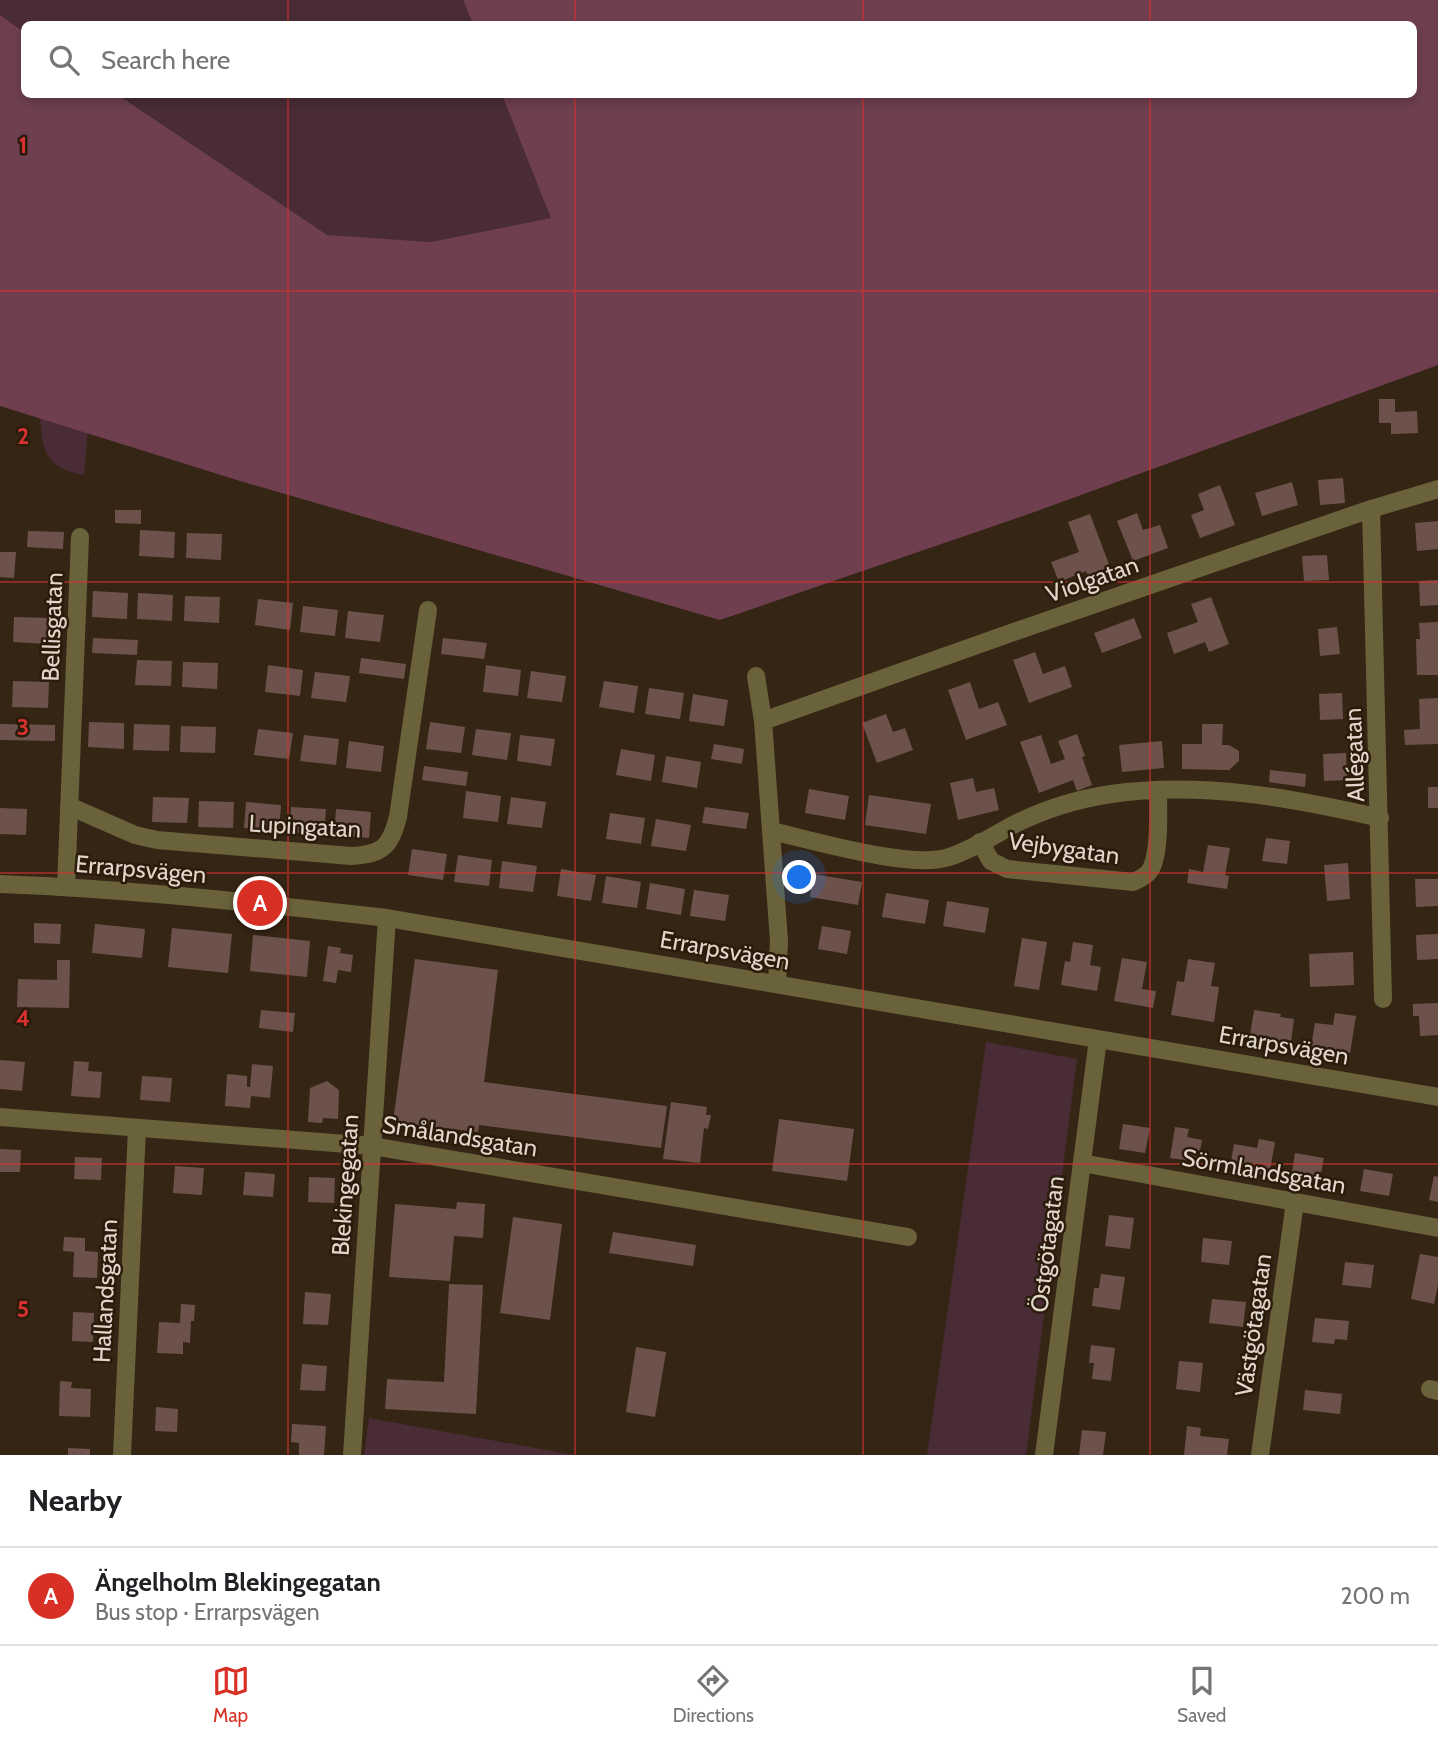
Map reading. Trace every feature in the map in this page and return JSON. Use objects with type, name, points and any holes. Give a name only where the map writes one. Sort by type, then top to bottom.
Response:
[{"type":"street","name":"Violgatan","points":[[763,721],[1371,509],[1438,489]]},
{"type":"street","name":"Allégatan","points":[[1371,509],[1383,999]]},
{"type":"street","name":"Bellisgatan","points":[[66,887],[80,537]]},
{"type":"street","name":"Lupingatan","points":[[69,806],[135,835],[157,840],[351,856],[380,850],[391,840],[398,817],[428,610]]},
{"type":"street","points":[[756,676],[763,721],[779,941],[777,984]]},
{"type":"street","name":"Vejbygatan","points":[[980,842],[991,861],[1007,869],[1133,882],[1147,874],[1152,866],[1158,835],[1158,790]]},
{"type":"street","name":"Vejbygatan","points":[[771,831],[909,861],[947,858],[1018,822],[1062,806],[1112,794],[1202,790],[1272,796],[1380,818]]},
{"type":"street","name":"Errarpsvägen","points":[[0,884],[260,903],[387,918],[1438,1097]]},
{"type":"street","name":"Blekingegatan","points":[[352,1455],[387,918]]},
{"type":"street","name":"Östgötagatan","points":[[1044,1455],[1098,1039]]},
{"type":"street","name":"Smålandsgatan","points":[[0,1117],[372,1146],[908,1237]]},
{"type":"street","name":"Hallandsgatan","points":[[122,1455],[137,1129]]},
{"type":"street","name":"Sörmlandsgatan","points":[[1082,1163],[1438,1228]]},
{"type":"street","name":"Västgötagatan","points":[[1260,1455],[1295,1202]]},
{"type":"shaded area","points":[[0,0],[463,0],[472,21],[21,21],[21,30],[0,15]]},
{"type":"shaded area","points":[[463,0],[1438,0],[1438,365],[1026,515],[720,620],[240,481],[0,406],[0,15],[21,30],[21,98],[122,98],[327,235],[430,242],[551,218],[503,98],[1417,98],[1417,21],[472,21]]},
{"type":"shaded area","points":[[122,98],[503,98],[552,218],[430,242],[327,236]]},
{"type":"shaded area","points":[[40,415],[88,427],[84,475],[61,468],[48,456],[42,439]]},
{"type":"shaded area","points":[[986,1042],[1077,1059],[1026,1455],[927,1455]]},
{"type":"shaded area","points":[[369,1418],[574,1455],[364,1455]]},
{"type":"building","points":[[1379,399],[1395,399],[1395,412],[1417,411],[1418,433],[1391,434],[1391,423],[1379,423]]},
{"type":"building","points":[[1343,478],[1345,503],[1320,505],[1318,480]]},
{"type":"building","points":[[1292,482],[1298,505],[1262,516],[1255,493]]},
{"type":"building","points":[[1220,485],[1235,525],[1200,538],[1191,515],[1204,510],[1198,494]]},
{"type":"building","points":[[115,510],[141,510],[141,524],[115,523]]},
{"type":"building","points":[[1137,513],[1143,530],[1160,525],[1168,548],[1133,561],[1117,521]]},
{"type":"building","points":[[1090,514],[1110,567],[1088,575],[1086,571],[1059,582],[1051,562],[1079,552],[1068,522]]},
{"type":"building","points":[[1438,521],[1438,549],[1417,551],[1415,523]]},
{"type":"building","points":[[140,530],[175,532],[174,558],[139,556]]},
{"type":"building","points":[[28,531],[64,532],[63,549],[27,547]]},
{"type":"building","points":[[187,533],[222,534],[221,560],[186,558]]},
{"type":"building","points":[[0,552],[16,552],[14,578],[0,577]]},
{"type":"building","points":[[1327,555],[1329,580],[1304,581],[1302,556]]},
{"type":"building","points":[[1438,580],[1438,605],[1420,606],[1419,581]]},
{"type":"building","points":[[93,591],[128,593],[127,619],[92,617]]},
{"type":"building","points":[[138,593],[173,595],[172,621],[137,619]]},
{"type":"building","points":[[185,596],[220,597],[219,623],[184,621]]},
{"type":"building","points":[[1211,597],[1229,644],[1209,652],[1205,642],[1174,654],[1167,633],[1198,622],[1191,604]]},
{"type":"building","points":[[258,599],[293,603],[290,630],[255,625]]},
{"type":"building","points":[[303,606],[338,610],[335,636],[300,632]]},
{"type":"building","points":[[348,611],[384,615],[380,642],[345,638]]},
{"type":"building","points":[[14,617],[50,618],[48,644],[13,642]]},
{"type":"building","points":[[1134,618],[1142,638],[1102,653],[1094,633]]},
{"type":"building","points":[[1438,622],[1438,675],[1417,675],[1416,639],[1420,639],[1419,623]]},
{"type":"building","points":[[1337,627],[1340,654],[1320,656],[1318,629]]},
{"type":"building","points":[[93,638],[138,640],[137,655],[92,653]]},
{"type":"building","points":[[443,638],[487,643],[484,659],[441,654]]},
{"type":"building","points":[[1035,652],[1043,674],[1065,666],[1072,687],[1029,703],[1013,660]]},
{"type":"building","points":[[361,658],[406,664],[404,679],[359,673]]},
{"type":"building","points":[[137,660],[172,661],[171,686],[135,685]]},
{"type":"building","points":[[183,662],[218,663],[217,689],[182,687]]},
{"type":"building","points":[[268,665],[303,670],[300,696],[265,692]]},
{"type":"building","points":[[486,665],[521,670],[518,696],[483,692]]},
{"type":"building","points":[[531,671],[566,676],[562,702],[527,698]]},
{"type":"building","points":[[315,672],[350,676],[346,702],[311,698]]},
{"type":"building","points":[[13,681],[49,682],[48,708],[12,707]]},
{"type":"building","points":[[604,681],[638,686],[634,713],[599,707]]},
{"type":"building","points":[[970,682],[979,709],[998,702],[1007,725],[966,740],[948,690]]},
{"type":"building","points":[[649,688],[684,693],[680,719],[645,714]]},
{"type":"building","points":[[1342,693],[1343,719],[1320,720],[1319,694]]},
{"type":"building","points":[[693,694],[728,700],[724,726],[689,721]]},
{"type":"building","points":[[1438,698],[1438,744],[1405,745],[1404,730],[1420,729],[1419,699]]},
{"type":"building","points":[[886,714],[893,732],[905,728],[913,750],[877,763],[862,723]]},
{"type":"building","points":[[89,722],[124,723],[124,749],[88,747]]},
{"type":"building","points":[[430,722],[465,727],[461,753],[426,749]]},
{"type":"building","points":[[0,724],[55,725],[55,741],[0,740]]},
{"type":"building","points":[[134,724],[170,725],[169,751],[133,750]]},
{"type":"building","points":[[1202,724],[1223,724],[1222,745],[1229,745],[1239,751],[1239,761],[1229,770],[1182,769],[1182,744],[1202,744]]},
{"type":"building","points":[[181,726],[216,727],[215,753],[180,752]]},
{"type":"building","points":[[258,729],[293,733],[289,759],[254,755]]},
{"type":"building","points":[[476,729],[511,733],[507,760],[472,755]]},
{"type":"building","points":[[1077,734],[1092,785],[1077,791],[1073,780],[1039,793],[1020,742],[1041,735],[1051,764],[1065,759],[1058,741]]},
{"type":"building","points":[[304,735],[339,739],[336,765],[300,761]]},
{"type":"building","points":[[520,735],[555,739],[551,766],[517,761]]},
{"type":"building","points":[[349,741],[384,746],[381,772],[346,768]]},
{"type":"building","points":[[1162,741],[1164,768],[1122,772],[1119,745]]},
{"type":"building","points":[[714,744],[744,749],[742,764],[711,759]]},
{"type":"building","points":[[621,749],[655,755],[651,781],[616,775]]},
{"type":"building","points":[[1346,753],[1347,780],[1324,781],[1323,754]]},
{"type":"building","points":[[666,756],[701,762],[697,788],[662,782]]},
{"type":"building","points":[[424,766],[468,772],[466,786],[422,780]]},
{"type":"building","points":[[1270,770],[1306,774],[1305,787],[1269,782]]},
{"type":"building","points":[[973,778],[976,792],[994,788],[999,810],[958,820],[950,783]]},
{"type":"building","points":[[1428,787],[1438,787],[1438,808],[1428,808]]},
{"type":"building","points":[[809,789],[849,796],[845,820],[805,813]]},
{"type":"building","points":[[466,791],[501,796],[498,822],[463,818]]},
{"type":"building","points":[[869,795],[931,804],[926,834],[865,825]]},
{"type":"building","points":[[153,797],[189,798],[187,823],[152,822]]},
{"type":"building","points":[[511,797],[546,802],[542,828],[507,824]]},
{"type":"building","points":[[199,801],[234,802],[233,828],[198,827]]},
{"type":"building","points":[[246,802],[281,805],[279,831],[244,828]]},
{"type":"building","points":[[291,807],[326,809],[324,835],[289,832]]},
{"type":"building","points":[[705,807],[749,813],[746,829],[702,823]]},
{"type":"building","points":[[0,808],[27,809],[26,835],[0,834]]},
{"type":"building","points":[[336,809],[371,812],[369,838],[334,835]]},
{"type":"building","points":[[610,813],[645,818],[641,844],[606,839]]},
{"type":"building","points":[[656,819],[691,825],[686,851],[651,846]]},
{"type":"building","points":[[1266,838],[1290,841],[1287,864],[1262,861]]},
{"type":"building","points":[[1208,845],[1230,848],[1225,875],[1229,876],[1227,889],[1187,883],[1189,869],[1203,872]]},
{"type":"building","points":[[412,849],[447,854],[443,880],[408,875]]},
{"type":"building","points":[[458,855],[492,860],[489,886],[454,882]]},
{"type":"building","points":[[502,861],[537,866],[533,892],[499,888]]},
{"type":"building","points":[[1348,863],[1350,899],[1327,901],[1324,865]]},
{"type":"building","points":[[561,869],[596,875],[591,901],[557,896]]},
{"type":"building","points":[[813,874],[862,882],[858,905],[810,897]]},
{"type":"building","points":[[606,876],[641,882],[637,908],[602,903]]},
{"type":"building","points":[[1415,879],[1438,879],[1438,906],[1416,907]]},
{"type":"building","points":[[650,883],[685,889],[681,915],[646,909]]},
{"type":"building","points":[[694,890],[729,895],[725,921],[690,916]]},
{"type":"building","points":[[886,893],[929,900],[925,924],[882,917]]},
{"type":"building","points":[[947,901],[989,908],[985,933],[943,926]]},
{"type":"building","points":[[34,923],[61,924],[60,944],[34,943]]},
{"type":"building","points":[[95,924],[145,929],[142,958],[92,953]]},
{"type":"building","points":[[822,926],[851,931],[847,954],[818,949]]},
{"type":"building","points":[[172,928],[232,934],[228,973],[168,967]]},
{"type":"building","points":[[1438,934],[1438,959],[1417,960],[1416,935]]},
{"type":"building","points":[[253,935],[310,941],[307,977],[250,971]]},
{"type":"building","points":[[1022,938],[1047,942],[1039,990],[1014,986]]},
{"type":"building","points":[[1073,942],[1093,945],[1090,965],[1101,967],[1097,991],[1061,985],[1065,961],[1070,962]]},
{"type":"building","points":[[328,946],[341,948],[340,953],[353,955],[351,972],[338,970],[336,983],[323,981]]},
{"type":"building","points":[[1353,952],[1354,985],[1310,987],[1309,954]]},
{"type":"building","points":[[1122,958],[1147,962],[1142,989],[1156,991],[1153,1008],[1114,1001]]},
{"type":"building","points":[[415,959],[498,970],[484,1082],[667,1106],[661,1148],[479,1125],[478,1132],[393,1122]]},
{"type":"building","points":[[1188,959],[1215,963],[1211,986],[1219,987],[1214,1022],[1171,1015],[1177,981],[1184,982]]},
{"type":"building","points":[[57,960],[70,960],[69,1008],[17,1007],[18,979],[57,980]]},
{"type":"building","points":[[1438,1003],[1438,1035],[1420,1036],[1419,1016],[1413,1016],[1413,1004]]},
{"type":"building","points":[[261,1010],[295,1013],[293,1032],[259,1028]]},
{"type":"building","points":[[1254,1010],[1294,1019],[1291,1042],[1250,1036]]},
{"type":"building","points":[[1335,1013],[1356,1016],[1350,1053],[1311,1047],[1315,1023],[1333,1025]]},
{"type":"building","points":[[0,1060],[25,1062],[22,1091],[0,1089]]},
{"type":"building","points":[[74,1061],[89,1062],[88,1071],[102,1072],[100,1098],[71,1096]]},
{"type":"building","points":[[252,1064],[273,1066],[270,1098],[251,1096],[250,1108],[225,1106],[227,1074],[247,1076],[247,1087],[250,1087]]},
{"type":"building","points":[[142,1076],[172,1078],[170,1102],[140,1100]]},
{"type":"building","points":[[327,1081],[339,1090],[338,1119],[323,1118],[322,1123],[308,1122],[310,1088]]},
{"type":"building","points":[[671,1102],[707,1107],[706,1115],[711,1115],[708,1129],[704,1128],[700,1163],[663,1159]]},
{"type":"building","points":[[779,1119],[854,1129],[847,1181],[772,1171]]},
{"type":"building","points":[[1123,1124],[1150,1128],[1145,1153],[1119,1149]]},
{"type":"building","points":[[1175,1127],[1189,1129],[1187,1137],[1202,1140],[1198,1162],[1170,1158]]},
{"type":"building","points":[[1259,1139],[1275,1142],[1269,1176],[1230,1167],[1234,1144],[1257,1148]]},
{"type":"building","points":[[0,1149],[21,1150],[20,1172],[0,1172]]},
{"type":"building","points":[[1295,1153],[1324,1158],[1319,1183],[1291,1178]]},
{"type":"building","points":[[75,1157],[102,1158],[101,1180],[74,1179]]},
{"type":"building","points":[[175,1166],[204,1168],[202,1195],[173,1193]]},
{"type":"building","points":[[1364,1169],[1393,1174],[1389,1196],[1360,1191]]},
{"type":"building","points":[[245,1172],[275,1174],[273,1197],[243,1195]]},
{"type":"building","points":[[1434,1176],[1438,1177],[1438,1202],[1429,1200]]},
{"type":"building","points":[[309,1177],[335,1178],[334,1203],[308,1202]]},
{"type":"building","points":[[457,1202],[485,1204],[483,1238],[454,1236],[450,1281],[389,1277],[395,1204],[456,1209]]},
{"type":"building","points":[[1109,1215],[1134,1218],[1130,1249],[1105,1246]]},
{"type":"building","points":[[513,1217],[562,1224],[550,1320],[500,1313]]},
{"type":"building","points":[[613,1232],[696,1245],[693,1266],[609,1253]]},
{"type":"building","points":[[64,1237],[85,1238],[85,1251],[98,1252],[97,1278],[73,1277],[74,1252],[63,1251]]},
{"type":"building","points":[[1203,1238],[1232,1241],[1229,1265],[1201,1262]]},
{"type":"building","points":[[1420,1254],[1438,1257],[1438,1285],[1434,1304],[1411,1299]]},
{"type":"building","points":[[1345,1262],[1374,1265],[1371,1288],[1342,1285]]},
{"type":"building","points":[[1101,1274],[1125,1277],[1120,1310],[1092,1306],[1094,1288],[1099,1288]]},
{"type":"building","points":[[449,1284],[483,1285],[476,1414],[385,1409],[387,1379],[444,1382]]},
{"type":"building","points":[[305,1292],[331,1294],[328,1325],[303,1324]]},
{"type":"building","points":[[1212,1299],[1246,1302],[1243,1327],[1209,1323]]},
{"type":"building","points":[[181,1304],[195,1305],[190,1343],[183,1342],[183,1354],[157,1353],[159,1322],[180,1323]]},
{"type":"building","points":[[73,1312],[94,1313],[93,1342],[72,1341]]},
{"type":"building","points":[[1315,1318],[1349,1321],[1347,1340],[1335,1339],[1334,1344],[1312,1342]]},
{"type":"building","points":[[1091,1345],[1115,1348],[1111,1381],[1092,1379],[1094,1363],[1089,1363]]},
{"type":"building","points":[[636,1347],[666,1352],[655,1417],[626,1412]]},
{"type":"building","points":[[1179,1361],[1203,1363],[1200,1392],[1176,1389]]},
{"type":"building","points":[[302,1364],[327,1366],[325,1391],[300,1390]]},
{"type":"building","points":[[60,1381],[72,1382],[71,1388],[91,1389],[90,1417],[59,1416]]},
{"type":"building","points":[[1305,1390],[1342,1394],[1340,1414],[1303,1410]]},
{"type":"building","points":[[156,1407],[178,1409],[177,1432],[155,1431]]},
{"type":"building","points":[[292,1424],[326,1426],[324,1455],[299,1455],[299,1443],[291,1442]]},
{"type":"building","points":[[1187,1426],[1201,1428],[1200,1436],[1229,1439],[1227,1455],[1184,1455]]},
{"type":"building","points":[[1082,1430],[1106,1432],[1103,1455],[1079,1455]]},
{"type":"building","points":[[68,1448],[90,1449],[90,1455],[68,1455]]},
{"type":"place","name":"Ängelholm Blekingegatan","points":[[260,903]]}]
